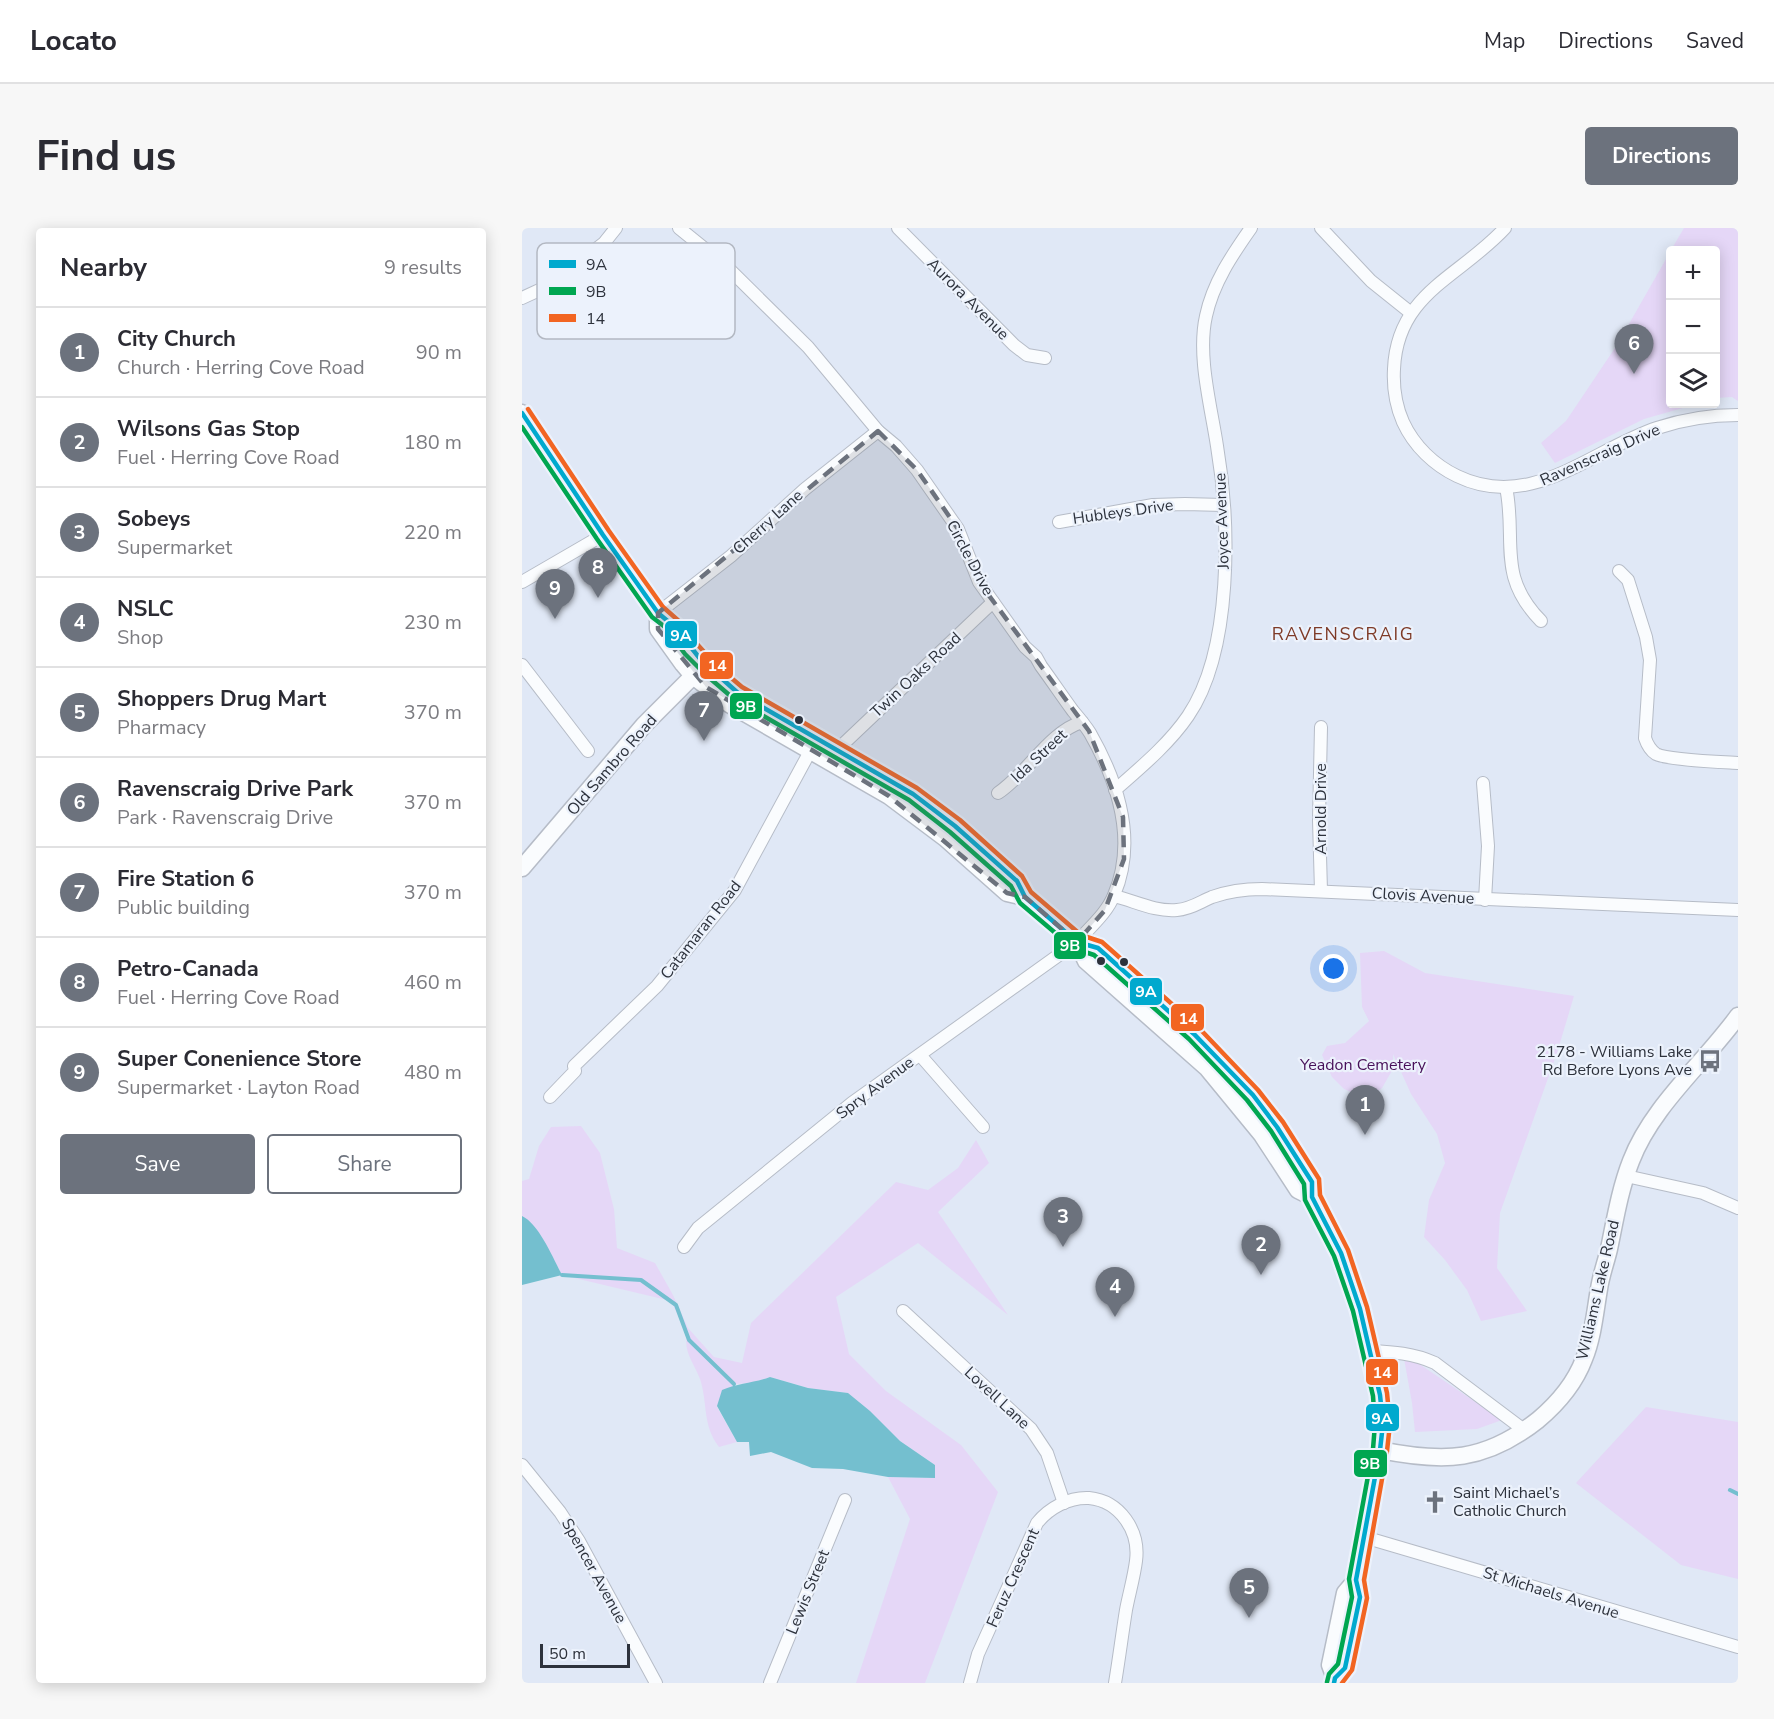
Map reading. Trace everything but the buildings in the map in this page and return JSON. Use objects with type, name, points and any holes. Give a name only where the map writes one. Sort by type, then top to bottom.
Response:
[{"type":"main road","points":[[522,413],[658,613],[658,629],[729,704],[814,744],[945,838],[1007,893],[1025,897]]},
{"type":"main road","name":"Old Sambro Road","points":[[522,868],[645,725],[699,670]]},
{"type":"main road","points":[[814,744],[838,749],[898,783],[930,806],[1017,881],[1025,897],[1077,942],[1086,961],[1207,1068],[1262,1135],[1298,1190],[1312,1197],[1345,1263],[1360,1309],[1380,1395],[1383,1425],[1356,1581],[1360,1597],[1345,1668],[1334,1681]]},
{"type":"main road","name":"Williams Lake Road","points":[[1380,1450],[1427,1457],[1461,1456],[1490,1450],[1524,1430],[1556,1402],[1584,1362],[1599,1287],[1631,1160],[1656,1115],[1719,1043],[1738,1016]]},
{"type":"street","points":[[604,243],[616,228]]},
{"type":"street","name":"Circle Drive","points":[[680,228],[698,243]]},
{"type":"street","name":"Aurora Avenue","points":[[898,228],[1014,345],[1027,356],[1045,358]]},
{"type":"street","name":"Joyce Avenue","points":[[1114,790],[1174,733],[1193,707],[1207,677],[1220,628],[1224,589],[1223,505],[1203,337],[1206,315],[1217,282],[1251,228]]},
{"type":"street","points":[[1321,228],[1371,281],[1411,313]]},
{"type":"street","name":"Ravenscraig Drive","points":[[1505,228],[1485,248],[1430,291],[1411,313],[1399,337],[1395,360],[1396,398],[1403,422],[1428,456],[1451,473],[1478,484],[1506,487],[1529,485],[1550,478],[1665,425],[1706,416],[1738,415]]},
{"type":"street","name":"Circle Drive","points":[[735,275],[808,347],[878,431],[896,446],[916,470],[958,529],[979,582],[1025,647],[1036,657],[1093,739],[1123,817],[1125,840],[1123,871],[1114,896],[1105,910],[1077,942]]},
{"type":"street","points":[[522,298],[537,291]]},
{"type":"street","name":"Cherry Lane","points":[[658,613],[731,556],[805,489],[878,431]]},
{"type":"street","points":[[1506,487],[1510,508],[1509,550],[1513,578],[1524,600],[1541,621]]},
{"type":"street","name":"Hubleys Drive","points":[[1059,522],[1153,505],[1223,505]]},
{"type":"street","points":[[522,582],[603,535]]},
{"type":"street","points":[[1619,571],[1628,580],[1650,660],[1645,738],[1652,750],[1663,756],[1738,763]]},
{"type":"street","name":"Twin Oaks Road","points":[[838,749],[993,602]]},
{"type":"street","points":[[522,665],[588,751]]},
{"type":"street","name":"Ida Street","points":[[998,793],[1026,769],[1058,736],[1082,722]]},
{"type":"street","name":"Arnold Drive","points":[[1321,727],[1319,820],[1322,891]]},
{"type":"street","name":"Catamaran Road","points":[[550,1097],[575,1071],[574,1066],[657,986],[735,890],[814,744]]},
{"type":"street","points":[[1483,783],[1488,846],[1485,900]]},
{"type":"street","name":"Clovis Avenue","points":[[1114,896],[1148,907],[1176,910],[1197,906],[1226,892],[1242,890],[1322,891],[1738,910]]},
{"type":"street","name":"Spry Avenue","points":[[684,1247],[698,1228],[852,1103],[1077,942]]},
{"type":"street","points":[[920,1055],[983,1127]]},
{"type":"street","points":[[1626,1176],[1703,1193],[1738,1208]]},
{"type":"street","name":"Lovell Lane","points":[[903,1311],[1037,1436],[1048,1457],[1064,1503]]},
{"type":"street","points":[[1370,1351],[1398,1352],[1419,1356],[1435,1363],[1524,1430]]},
{"type":"street","name":"Spencer Avenue","points":[[523,1467],[560,1512],[579,1540],[656,1683]]},
{"type":"street","points":[[1064,1503],[1086,1498],[1108,1504],[1123,1515],[1133,1533],[1136,1560],[1115,1683]]},
{"type":"street","name":"Lewis Street","points":[[770,1683],[845,1500]]},
{"type":"street","name":"Feruz Crescent","points":[[970,1683],[978,1654],[1034,1528],[1045,1515],[1064,1503]]},
{"type":"street","name":"St Michaels Avenue","points":[[1364,1537],[1738,1647]]},
{"type":"highlighted area","points":[[878,431],[917,470],[958,529],[979,582],[1089,731],[1123,817],[1124,859],[1105,910],[1077,942],[1025,897],[1007,893],[889,796],[706,687],[658,629],[658,613]]},
{"type":"green space","points":[[1684,228],[1738,228],[1738,401],[1732,397],[1720,398],[1720,246],[1673,246]]},
{"type":"green space","points":[[1666,259],[1666,408],[1683,408],[1644,419],[1555,463],[1541,443],[1566,421],[1617,345]]},
{"type":"green space","name":"Yeadon Cemetery","points":[[1384,951],[1425,973],[1574,996],[1557,1053],[1500,1213],[1497,1268],[1527,1311],[1481,1321],[1467,1290],[1445,1260],[1424,1237],[1429,1200],[1445,1163],[1437,1134],[1411,1094],[1393,1054],[1393,1069],[1382,1088],[1374,1094],[1358,1095],[1344,1089],[1332,1077],[1322,1055],[1327,1046],[1345,1043],[1369,1021],[1362,1007],[1360,953]]},
{"type":"green space","points":[[581,1126],[600,1153],[614,1209],[617,1248],[655,1263],[688,1328],[714,1357],[742,1363],[751,1323],[896,1182],[928,1190],[958,1168],[976,1140],[989,1163],[938,1212],[1008,1315],[918,1243],[836,1297],[849,1354],[886,1391],[961,1445],[998,1492],[925,1683],[856,1683],[910,1519],[888,1477],[935,1478],[935,1465],[900,1441],[848,1393],[808,1388],[770,1377],[754,1383],[734,1384],[717,1407],[737,1442],[719,1447],[710,1430],[700,1379],[686,1346],[687,1334],[671,1301],[562,1275],[541,1236],[522,1216],[522,1181],[529,1179],[539,1146],[551,1127]]},
{"type":"green space","points":[[1403,1353],[1502,1420],[1477,1429],[1415,1432]]},
{"type":"green space","points":[[1646,1407],[1738,1422],[1738,1579],[1681,1565],[1576,1483]]},
{"type":"water","points":[[522,1216],[540,1234],[562,1275],[522,1285]]},
{"type":"water","points":[[770,1377],[808,1388],[848,1393],[900,1441],[935,1465],[935,1478],[888,1477],[843,1469],[812,1468],[771,1452],[750,1456],[749,1442],[737,1442],[717,1406],[722,1390]]},
{"type":"waterway","points":[[562,1275],[641,1280],[676,1305],[689,1340],[734,1384]]},
{"type":"waterway","points":[[1730,1490],[1738,1494]]},
{"type":"transit line","name":"14","points":[[528,409],[609,531],[663,607],[680,622],[716,665],[742,687],[917,788],[960,820],[1022,876],[1031,892],[1081,935],[1102,942],[1199,1028],[1258,1090],[1283,1122],[1319,1179],[1320,1195],[1348,1250],[1367,1307],[1387,1393],[1390,1424],[1364,1580],[1367,1598],[1352,1670],[1342,1683]]},
{"type":"transit line","name":"9A","points":[[522,413],[658,613],[675,627],[701,660],[738,693],[913,794],[955,826],[1017,881],[1025,897],[1077,942],[1098,948],[1194,1034],[1253,1095],[1277,1127],[1312,1182],[1312,1197],[1341,1253],[1360,1309],[1380,1395],[1383,1424],[1356,1580],[1360,1597],[1345,1668],[1335,1678],[1334,1683]]},
{"type":"transit line","name":"9B","points":[[522,427],[652,617],[665,627],[685,654],[706,675],[734,699],[909,800],[950,832],[1011,886],[1020,903],[1073,948],[1094,955],[1189,1039],[1247,1100],[1271,1131],[1304,1184],[1305,1200],[1334,1256],[1353,1311],[1373,1396],[1375,1424],[1373,1449],[1349,1579],[1352,1597],[1338,1664],[1329,1674],[1327,1682]]},
{"type":"place","name":"Ravenscraig Drive Park","points":[[1634,374]]},
{"type":"place","name":"Petro-Canada","points":[[598,598]]},
{"type":"place","name":"Super Conenience Store","points":[[555,619]]},
{"type":"place","name":"Fire Station 6","points":[[704,741]]},
{"type":"place","name":"2178 - Williams Lake Rd Before Lyons Ave","points":[[1710,1061]]},
{"type":"place","name":"City Church","points":[[1365,1135]]},
{"type":"place","name":"Sobeys","points":[[1063,1247]]},
{"type":"place","name":"Wilsons Gas Stop","points":[[1261,1275]]},
{"type":"place","name":"NSLC","points":[[1115,1317]]},
{"type":"place","name":"Saint Michael’s Catholic Church","points":[[1435,1502]]},
{"type":"place","name":"Shoppers Drug Mart","points":[[1249,1618]]},
{"type":"district","name":"RAVENSCRAIG","points":[[1343,634]]}]
